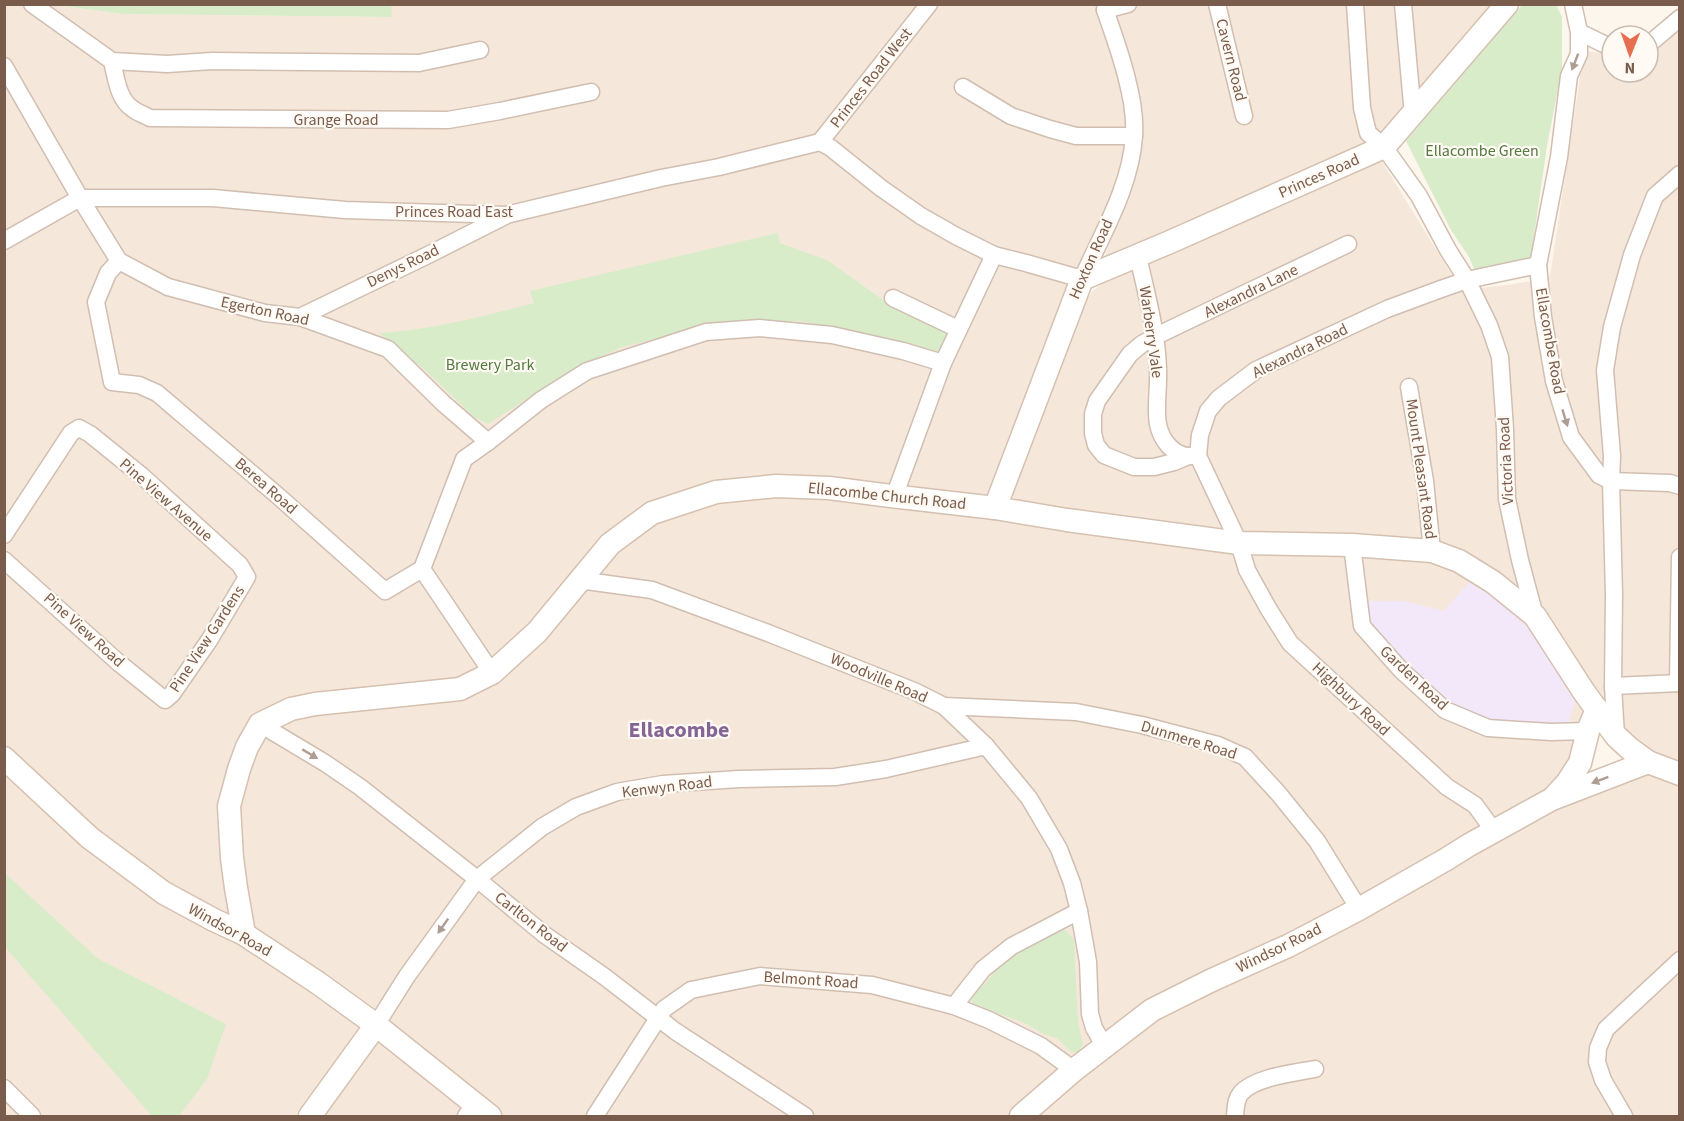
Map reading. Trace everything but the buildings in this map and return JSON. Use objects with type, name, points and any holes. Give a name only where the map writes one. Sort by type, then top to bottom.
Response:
[{"type":"street","points":[[32,4],[112,61],[167,64],[212,61],[419,63],[480,50]]},
{"type":"street","name":"Princes Road West","points":[[929,4],[820,142],[921,216],[993,255],[1026,262],[1082,279]]},
{"type":"street","points":[[1105,7],[1128,4]]},
{"type":"street","name":"Cavern Road","points":[[1217,4],[1244,116]]},
{"type":"street","name":"Victoria Road","points":[[1355,4],[1362,108],[1368,133],[1384,147],[1419,196],[1467,280],[1489,325],[1500,357],[1507,499],[1535,616],[1616,736],[1648,762],[1680,774]]},
{"type":"street","points":[[1402,4],[1413,115]]},
{"type":"street","name":"Princes Road","points":[[1082,279],[1384,147],[1507,4]]},
{"type":"street","name":"Ellacombe Road","points":[[1573,4],[1579,32],[1579,54],[1569,76],[1559,157],[1538,265],[1543,317],[1554,381],[1571,437],[1599,475],[1611,481]]},
{"type":"street","name":"Hoxton Road","points":[[995,508],[1082,279],[1128,173],[1134,136],[1134,113],[1121,58],[1105,7]]},
{"type":"street","points":[[1660,35],[1680,18]]},
{"type":"street","points":[[1579,32],[1600,42]]},
{"type":"street","name":"Grange Road","points":[[112,61],[125,102],[132,109],[150,118],[448,120],[591,92]]},
{"type":"street","points":[[4,66],[119,261]]},
{"type":"street","points":[[963,87],[1011,116],[1050,129],[1076,135],[1134,136]]},
{"type":"street","name":"Princes Road East","points":[[80,198],[213,198],[345,210],[506,215],[820,142]]},
{"type":"street","points":[[1616,736],[1613,686],[1612,456],[1605,370],[1612,327],[1632,255],[1655,196],[1680,174]]},
{"type":"street","points":[[4,241],[80,198]]},
{"type":"street","name":"Denys Road","points":[[300,317],[506,215]]},
{"type":"street","name":"Alexandra Lane","points":[[1192,456],[1154,467],[1134,468],[1104,455],[1095,445],[1093,414],[1097,401],[1130,354],[1154,337],[1348,244]]},
{"type":"street","points":[[894,497],[943,363],[993,255]]},
{"type":"street","name":"Warberry Vale","points":[[1138,256],[1158,368],[1158,425],[1169,448],[1192,456]]},
{"type":"street","name":"Egerton Road","points":[[119,261],[168,287],[265,313],[300,317],[388,349],[443,403],[488,442]]},
{"type":"street","name":"Berea Road","points":[[119,261],[108,273],[96,302],[112,382],[139,385],[157,393],[385,591],[422,569]]},
{"type":"street","name":"Alexandra Road","points":[[1192,456],[1208,411],[1219,398],[1256,370],[1388,309],[1467,280],[1538,265]]},
{"type":"street","points":[[893,298],[958,329]]},
{"type":"street","points":[[492,673],[422,569],[464,459],[541,400],[587,371],[706,332],[760,328],[832,335],[903,351],[943,363]]},
{"type":"street","name":"Mount Pleasant Road","points":[[1409,387],[1425,481],[1432,551]]},
{"type":"street","name":"Pine View Avenue","points":[[4,535],[71,433],[79,428],[90,434],[172,503],[240,565],[247,577]]},
{"type":"street","points":[[1192,456],[1239,543]]},
{"type":"street","points":[[1611,481],[1670,483],[1680,486]]},
{"type":"street","name":"Ellacombe Church Road","points":[[260,724],[291,709],[315,704],[459,689],[492,673],[537,632],[610,544],[652,513],[716,492],[776,486],[829,488],[995,508],[1239,543],[1352,545],[1432,551],[1459,561],[1493,582],[1535,616]]},
{"type":"street","name":"Highbury Road","points":[[1239,543],[1247,570],[1290,643],[1447,787],[1475,805],[1494,831]]},
{"type":"street","name":"Garden Road","points":[[1352,545],[1362,626],[1401,670],[1445,710],[1488,728],[1551,732],[1588,731]]},
{"type":"street","points":[[1613,686],[1679,683],[1680,557]]},
{"type":"street","name":"Pine View Road","points":[[4,560],[119,663],[165,700]]},
{"type":"street","name":"Pine View Gardens","points":[[165,700],[172,694],[210,639],[247,577]]},
{"type":"street","name":"Woodville Road","points":[[579,580],[652,590],[768,633],[914,691],[944,706],[986,746],[1029,798],[1059,849],[1072,883],[1079,911],[1088,962],[1090,1014],[1094,1028],[1105,1047]]},
{"type":"street","name":"Dunmere Road","points":[[944,706],[1076,712],[1142,725],[1218,745],[1245,757],[1317,841],[1359,909]]},
{"type":"street","name":"Windsor Road","points":[[1552,799],[1567,783],[1580,763],[1588,731],[1597,709]]},
{"type":"street","points":[[244,934],[232,858],[230,806],[239,768],[247,747],[260,724]]},
{"type":"street","name":"Carlton Road","points":[[260,724],[325,763],[360,788],[545,935],[605,977],[675,1031],[805,1116]]},
{"type":"street","name":"Kenwyn Road","points":[[376,1025],[407,976],[477,879],[542,827],[576,807],[617,792],[663,784],[739,779],[835,777],[986,746]]},
{"type":"street","name":"Windsor Road","points":[[4,758],[90,838],[164,893],[244,934],[318,983],[376,1025],[477,1112]]},
{"type":"street","name":"Windsor Road","points":[[1021,1116],[1074,1070],[1152,1010],[1288,946],[1359,909],[1552,799],[1648,762]]},
{"type":"street","points":[[954,1006],[983,969],[1012,946],[1079,911]]},
{"type":"street","points":[[1624,1116],[1603,1080],[1597,1062],[1598,1048],[1606,1029],[1680,960]]},
{"type":"street","name":"Belmont Road","points":[[595,1116],[664,1009],[691,990],[760,976],[872,985],[954,1006],[989,1020],[1041,1046],[1074,1070]]},
{"type":"street","points":[[310,1116],[376,1025]]},
{"type":"street","points":[[1235,1116],[1236,1103],[1241,1093],[1257,1082],[1315,1069]]},
{"type":"street","points":[[4,1088],[32,1116]]},
{"type":"shaded area","points":[[391,4],[1106,5],[1134,136],[995,508],[1398,547],[1493,582],[1597,709],[1567,783],[1648,762],[1679,774],[1679,1116],[5,1116],[5,5],[56,5],[123,14],[391,17]]},
{"type":"shaded area","points":[[1116,5],[1497,5],[1387,130],[1349,153],[1102,264],[1137,163],[1116,21]]},
{"type":"shaded area","points":[[1679,22],[1679,761],[1655,755],[1633,742],[1478,562],[1018,504],[1010,492],[1080,310],[1092,292],[1107,279],[1374,159],[1383,163],[1461,290],[1507,285],[1550,276],[1584,51],[1600,53],[1600,84],[1660,84],[1660,39]]},
{"type":"shaded area","points":[[1471,580],[1492,593],[1538,638],[1567,681],[1575,704],[1569,719],[1573,727],[1505,723],[1469,713],[1429,689],[1367,622],[1365,601],[1404,601],[1444,611]]},
{"type":"green space","points":[[391,4],[392,17],[123,14],[56,5]]},
{"type":"green space","name":"Ellacombe Green","points":[[1522,5],[1556,5],[1562,17],[1562,68],[1547,146],[1530,263],[1477,276],[1406,141]]},
{"type":"green space","name":"Brewery Park","points":[[778,233],[780,243],[827,260],[886,302],[948,333],[940,352],[801,321],[708,325],[620,348],[570,371],[488,424],[474,417],[425,370],[379,333],[438,326],[496,313],[534,303],[530,291]]},
{"type":"green space","points":[[5,873],[97,958],[226,1024],[207,1079],[179,1116],[152,1116],[5,947]]},
{"type":"green space","points":[[1059,929],[1067,931],[1074,940],[1078,1022],[1083,1044],[1079,1051],[1072,1053],[1057,1038],[1046,1035],[1022,1022],[972,1004],[972,997],[1006,960]]},
{"type":"district","name":"Ellacombe","points":[[679,730]]}]
